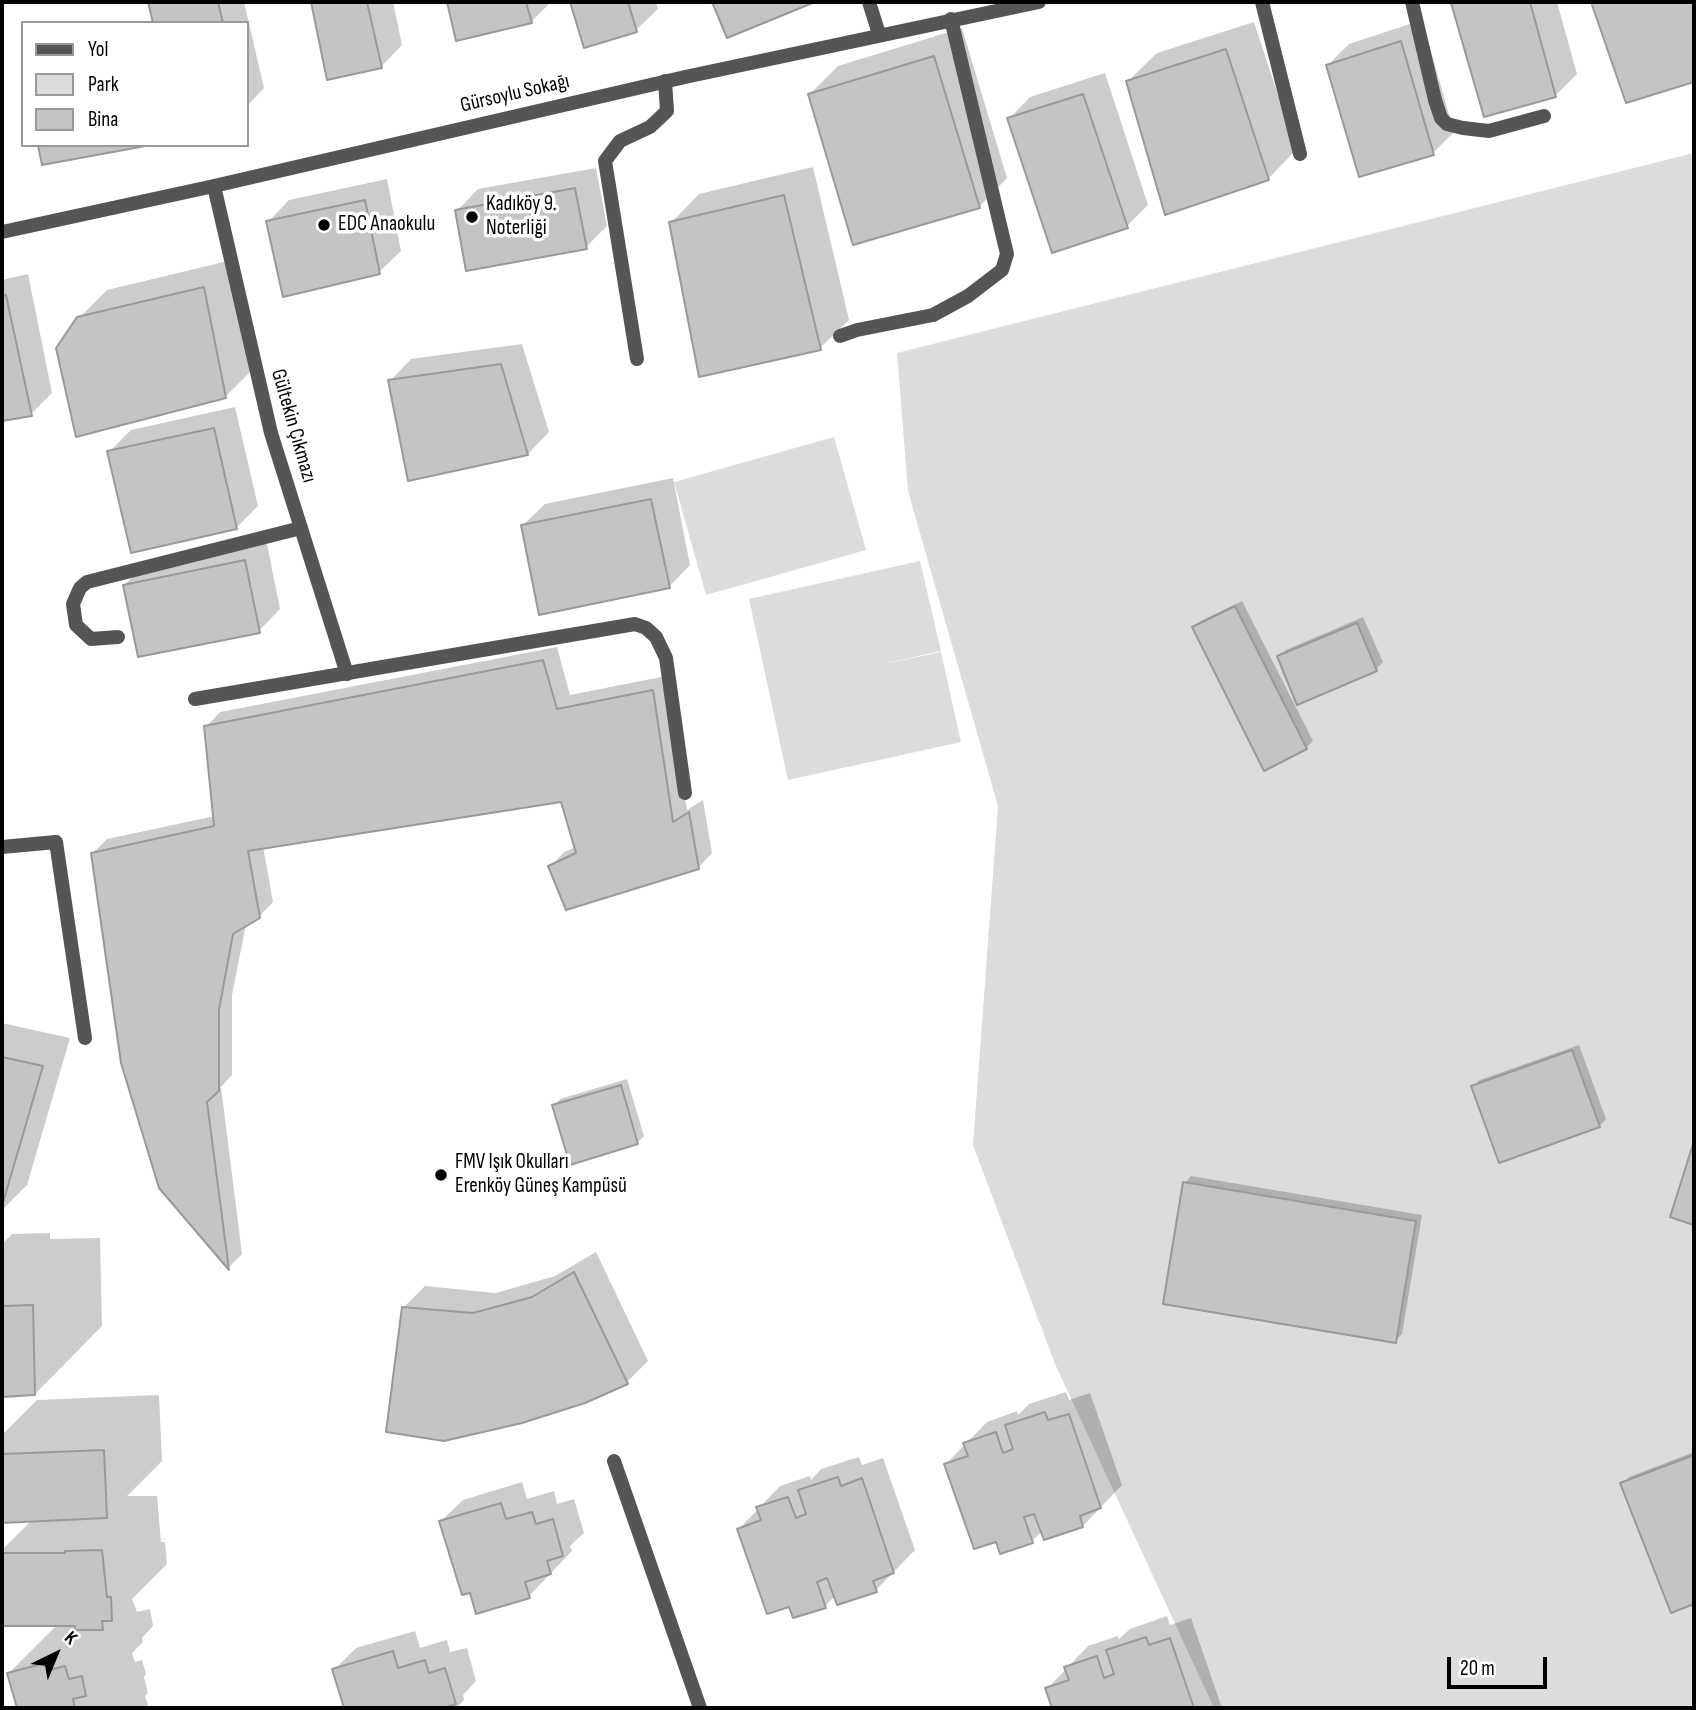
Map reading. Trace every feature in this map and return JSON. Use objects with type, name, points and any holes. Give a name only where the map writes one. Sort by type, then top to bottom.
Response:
[{"type":"street","points":[[869,2],[879,34]]},
{"type":"street","name":"Gürsoylu Sokağı","points":[[2,232],[214,187],[665,81],[1039,2]]},
{"type":"street","points":[[1262,2],[1300,154]]},
{"type":"street","points":[[1412,2],[1435,100],[1441,118],[1447,124],[1489,131],[1544,116]]},
{"type":"street","points":[[840,337],[857,330],[933,315],[968,296],[1002,270],[1007,254],[951,19]]},
{"type":"street","points":[[637,359],[605,161],[620,141],[650,127],[667,111],[665,81]]},
{"type":"street","name":"Gültekin Çıkmazı","points":[[214,187],[274,445],[347,674]]},
{"type":"street","points":[[118,637],[98,641],[91,639],[76,625],[73,604],[80,588],[87,582],[301,528]]},
{"type":"street","points":[[195,699],[635,624],[646,628],[656,637],[666,658],[685,793]]},
{"type":"street","points":[[2,847],[56,842],[85,1038]]},
{"type":"street","points":[[614,1461],[700,1708]]},
{"type":"green space","points":[[1694,153],[1694,1708],[1214,1708],[1055,1364],[973,1145],[998,806],[908,491],[897,353]]},
{"type":"green space","points":[[834,437],[866,550],[706,595],[674,482]]},
{"type":"green space","points":[[920,561],[941,651],[870,667],[941,652],[961,742],[788,780],[749,599]]},
{"type":"building","points":[[148,2],[218,2],[223,21],[153,21]]},
{"type":"building","points":[[311,2],[367,2],[382,68],[327,80]]},
{"type":"building","points":[[447,2],[526,2],[532,23],[456,41]]},
{"type":"building","points":[[570,2],[628,2],[637,32],[584,48]]},
{"type":"building","points":[[712,2],[815,2],[727,38]]},
{"type":"building","points":[[1530,2],[1556,97],[1484,117],[1451,3]]},
{"type":"building","points":[[1591,2],[1694,2],[1694,82],[1626,103]]},
{"type":"building","points":[[1401,41],[1434,155],[1359,177],[1326,65]]},
{"type":"building","points":[[1226,49],[1269,180],[1165,215],[1126,81]]},
{"type":"building","points":[[934,56],[980,208],[853,245],[808,94]]},
{"type":"building","points":[[1083,94],[1128,228],[1052,253],[1007,118]]},
{"type":"building","points":[[38,147],[140,147],[42,165]]},
{"type":"building","points":[[575,188],[587,249],[466,271],[455,210]]},
{"type":"building","points":[[784,195],[821,350],[699,377],[669,222]]},
{"type":"building","points":[[365,200],[380,274],[283,297],[266,221]]},
{"type":"building","points":[[204,287],[226,398],[76,437],[56,348],[77,317]]},
{"type":"building","points":[[6,295],[32,416],[2,421],[2,296]]},
{"type":"building","points":[[501,364],[528,455],[408,481],[388,380]]},
{"type":"building","points":[[214,428],[237,529],[131,553],[107,451]]},
{"type":"building","points":[[651,499],[670,588],[539,615],[521,525]]},
{"type":"building","points":[[245,560],[260,633],[138,657],[123,585]]},
{"type":"building","points":[[1235,606],[1307,749],[1264,771],[1192,627]]},
{"type":"building","points":[[1357,623],[1377,671],[1297,705],[1277,656]]},
{"type":"building","points":[[543,660],[557,709],[653,690],[673,822],[689,812],[699,869],[566,910],[548,866],[576,853],[561,802],[248,851],[260,918],[233,934],[219,1010],[219,1091],[207,1102],[229,1270],[159,1188],[121,1063],[91,853],[214,826],[204,726]]},
{"type":"building","points":[[1572,1050],[1600,1127],[1499,1163],[1471,1086]]},
{"type":"building","points":[[2,1057],[43,1066],[2,1206]]},
{"type":"building","points":[[621,1085],[638,1144],[570,1165],[552,1105]]},
{"type":"building","points":[[1694,1141],[1694,1225],[1670,1217]]},
{"type":"building","points":[[1183,1182],[1416,1221],[1396,1343],[1163,1304]]},
{"type":"building","points":[[574,1272],[628,1384],[585,1403],[522,1423],[444,1441],[386,1432],[402,1307],[473,1313],[532,1297]]},
{"type":"building","points":[[33,1305],[35,1395],[2,1397],[2,1306]]},
{"type":"building","points":[[1045,1412],[1048,1420],[1069,1414],[1101,1508],[1080,1516],[1083,1527],[1044,1540],[1034,1514],[1024,1517],[1033,1543],[1000,1554],[996,1542],[974,1549],[944,1464],[968,1456],[963,1443],[996,1432],[1003,1453],[1013,1449],[1005,1425]]},
{"type":"building","points":[[104,1450],[107,1518],[2,1523],[2,1454]]},
{"type":"building","points":[[1694,1455],[1694,1604],[1671,1613],[1620,1483]]},
{"type":"building","points":[[838,1477],[841,1486],[862,1478],[894,1573],[873,1581],[877,1592],[837,1605],[827,1578],[817,1582],[826,1608],[793,1618],[789,1607],[767,1614],[737,1529],[761,1520],[756,1507],[788,1497],[796,1518],[806,1514],[798,1490]]},
{"type":"building","points":[[501,1503],[506,1519],[532,1512],[536,1524],[553,1519],[563,1556],[547,1561],[551,1574],[525,1582],[530,1598],[476,1614],[470,1593],[462,1595],[439,1521]]},
{"type":"building","points":[[102,1550],[107,1597],[111,1597],[112,1621],[102,1621],[103,1630],[75,1630],[75,1626],[2,1626],[2,1553]]},
{"type":"building","points":[[1146,1637],[1149,1645],[1170,1638],[1194,1708],[1052,1708],[1045,1688],[1069,1680],[1064,1667],[1097,1656],[1104,1678],[1114,1674],[1106,1650]]},
{"type":"building","points":[[393,1651],[398,1668],[425,1660],[429,1673],[445,1668],[456,1704],[443,1708],[344,1708],[332,1669]]},
{"type":"building","points":[[46,1663],[49,1670],[65,1666],[69,1679],[82,1676],[86,1696],[73,1699],[75,1708],[17,1708],[7,1673]]},
{"type":"place","name":"Kadıköy 9. Noterliği","points":[[472,217]]},
{"type":"place","name":"EDC Anaokulu","points":[[324,225]]},
{"type":"place","name":"FMV Işık Okulları Erenköy Güneş Kampüsü","points":[[441,1175]]}]
